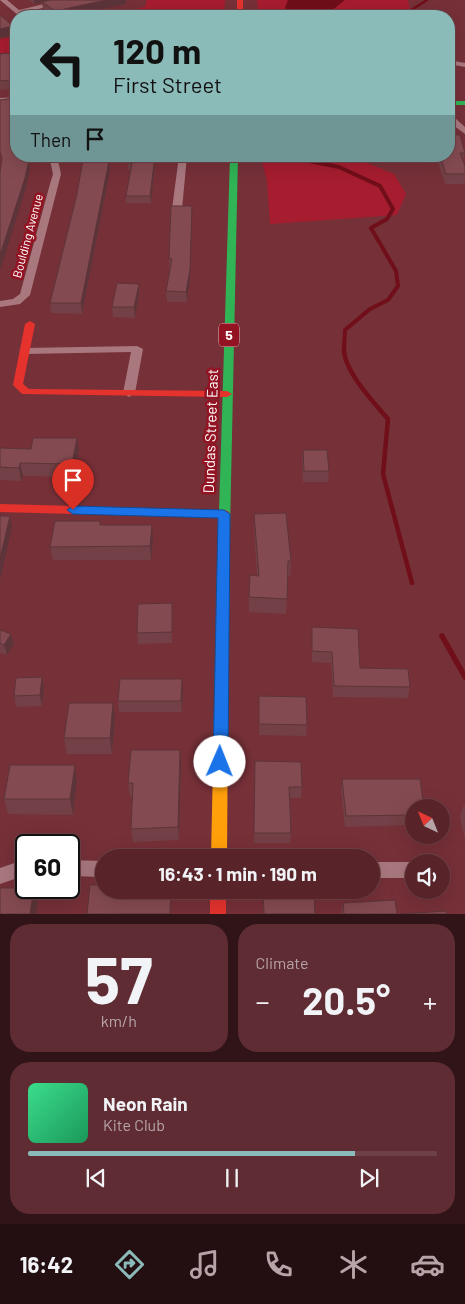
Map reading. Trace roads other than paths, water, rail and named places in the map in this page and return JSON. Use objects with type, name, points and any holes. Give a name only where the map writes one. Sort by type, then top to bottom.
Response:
[{"type":"main road","name":"Dundas Street East","points":[[219,849],[224,514],[234,162]]},
{"type":"main road","points":[[30,324],[18,385],[26,392],[227,394]]},
{"type":"main road","points":[[0,508],[224,514]]},
{"type":"main road","points":[[218,899],[218,914]]},
{"type":"street","points":[[3,0],[16,10]]},
{"type":"street","points":[[35,10],[70,0]]},
{"type":"street","points":[[455,123],[465,132]]},
{"type":"street","name":"Boulding Avenue","points":[[0,304],[16,302],[25,295],[55,184],[54,162]]},
{"type":"street","points":[[177,209],[181,162]]},
{"type":"street","points":[[25,351],[137,349],[129,393]]},
{"type":"street","points":[[80,868],[95,869]]},
{"type":"street","points":[[380,870],[405,870]]},
{"type":"street","points":[[0,876],[15,871]]},
{"type":"waterway","points":[[411,10],[427,0]]},
{"type":"waterway","points":[[314,162],[339,167],[380,186],[393,209],[387,219],[371,228],[396,271],[398,286],[388,300],[370,309],[345,330],[344,347]]},
{"type":"waterway","points":[[344,347],[345,356],[353,375],[388,419],[383,474],[412,583]]},
{"type":"waterway","points":[[442,636],[465,677]]}]
